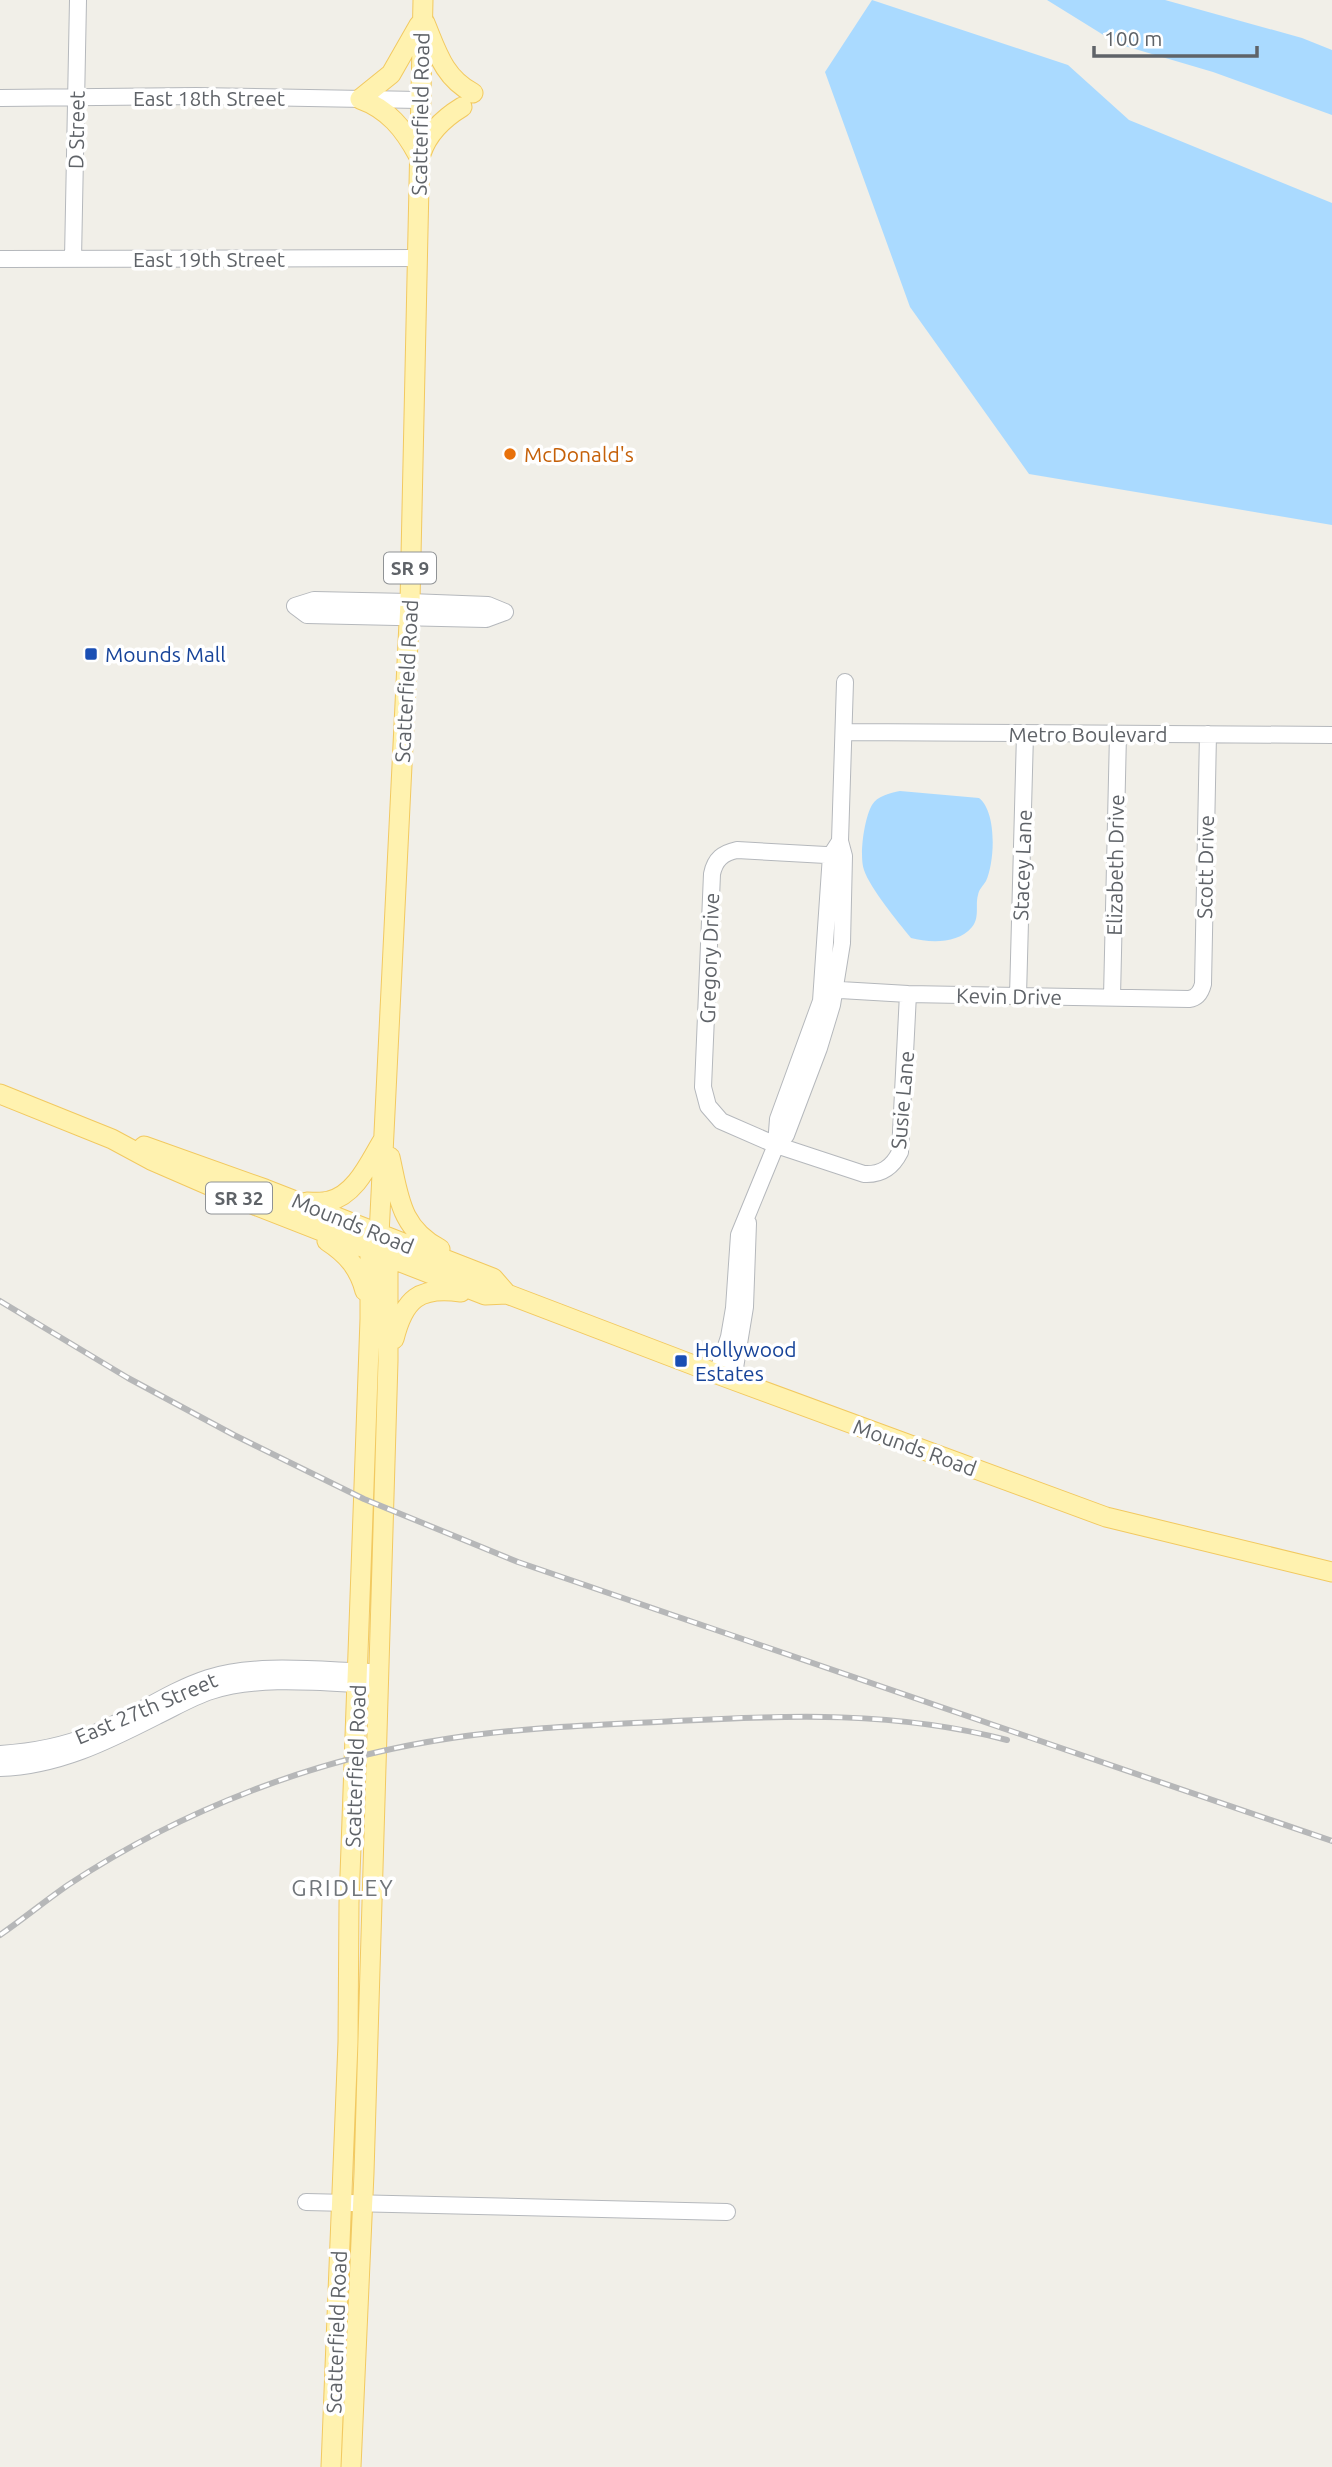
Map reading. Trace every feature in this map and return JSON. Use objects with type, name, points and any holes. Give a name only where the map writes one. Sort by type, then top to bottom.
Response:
[{"type":"main road","points":[[360,99],[391,74],[416,33],[423,8]]},
{"type":"main road","points":[[419,158],[424,146],[444,118],[468,100],[445,71],[423,8]]},
{"type":"main road","name":"Scatterfield Road","points":[[351,2467],[362,2203],[370,1319],[379,1247],[409,610],[423,8]]},
{"type":"main road","points":[[360,99],[377,105],[391,117],[407,135],[419,158]]},
{"type":"main road","name":"Mounds Road","points":[[0,1094],[112,1139],[151,1160],[296,1212],[379,1247],[489,1286],[725,1377],[1107,1517],[1332,1572]]},
{"type":"main road","points":[[385,1136],[402,1210],[411,1227],[425,1241],[489,1286]]},
{"type":"main road","name":"SR 32","points":[[296,1212],[340,1197],[353,1186],[385,1136]]},
{"type":"main road","points":[[296,1212],[356,1267],[364,1288],[370,1319]]},
{"type":"main road","name":"Scatterfield Road","points":[[331,2467],[367,1678],[388,1361],[379,1247]]},
{"type":"main road","points":[[388,1361],[402,1314],[417,1296],[440,1290],[489,1286]]},
{"type":"street","name":"D Street","points":[[73,259],[78,0]]},
{"type":"street","name":"East 18th Street","points":[[0,98],[419,100]]},
{"type":"street","name":"East 19th Street","points":[[0,259],[418,258]]},
{"type":"street","points":[[314,600],[409,610],[307,615],[295,606],[314,600]]},
{"type":"street","points":[[725,1377],[734,1308],[739,1235],[776,1145],[786,1135],[820,1048],[832,1005],[829,989],[845,732],[845,682]]},
{"type":"street","name":"Metro Boulevard","points":[[845,732],[1332,735]]},
{"type":"street","name":"Stacey Lane","points":[[1018,996],[1025,734]]},
{"type":"street","name":"Elizabeth Drive","points":[[1112,997],[1118,734]]},
{"type":"street","name":"Scott Drive","points":[[1195,997],[1203,984],[1208,734]]},
{"type":"street","name":"Gregory Drive","points":[[776,1145],[721,1121],[713,1115],[704,1097],[713,868],[720,857],[737,850],[838,851]]},
{"type":"street","name":"Kevin Drive","points":[[829,989],[908,994],[1195,997]]},
{"type":"street","name":"Susie Lane","points":[[776,1145],[864,1174],[877,1174],[893,1164],[900,1152],[908,994]]},
{"type":"street","name":"East 27th Street","points":[[0,1754],[44,1748],[92,1735],[207,1678],[233,1672],[263,1669],[367,1678]]},
{"type":"street","name":"East 27th Street","points":[[0,1768],[42,1763],[96,1747],[209,1692],[238,1684],[367,1678]]},
{"type":"street","points":[[306,2202],[727,2212]]},
{"type":"water","points":[[872,0],[1068,65],[1129,120],[1332,203],[1332,525],[1029,474],[910,307],[825,72]]},
{"type":"water","points":[[1047,0],[1165,0],[1302,38],[1332,50],[1332,115],[1213,72],[1118,44]]},
{"type":"water","points":[[900,791],[979,798],[989,814],[993,837],[989,872],[977,899],[974,923],[959,937],[943,941],[911,938],[878,895],[864,870],[862,847],[869,811],[877,799]]},
{"type":"railway","points":[[0,1301],[128,1378],[234,1435],[364,1499],[518,1562],[1332,1841]]},
{"type":"railway","points":[[0,1935],[68,1885],[112,1858],[204,1810],[301,1773],[401,1747],[480,1734],[535,1729],[800,1717],[842,1717],[924,1724],[1007,1740]]},
{"type":"place","name":"McDonald's","points":[[510,454]]},
{"type":"place","name":"Mounds Mall","points":[[91,654]]},
{"type":"place","name":"Hollywood Estates","points":[[681,1361]]},
{"type":"district","name":"GRIDLEY","points":[[343,1887]]}]
